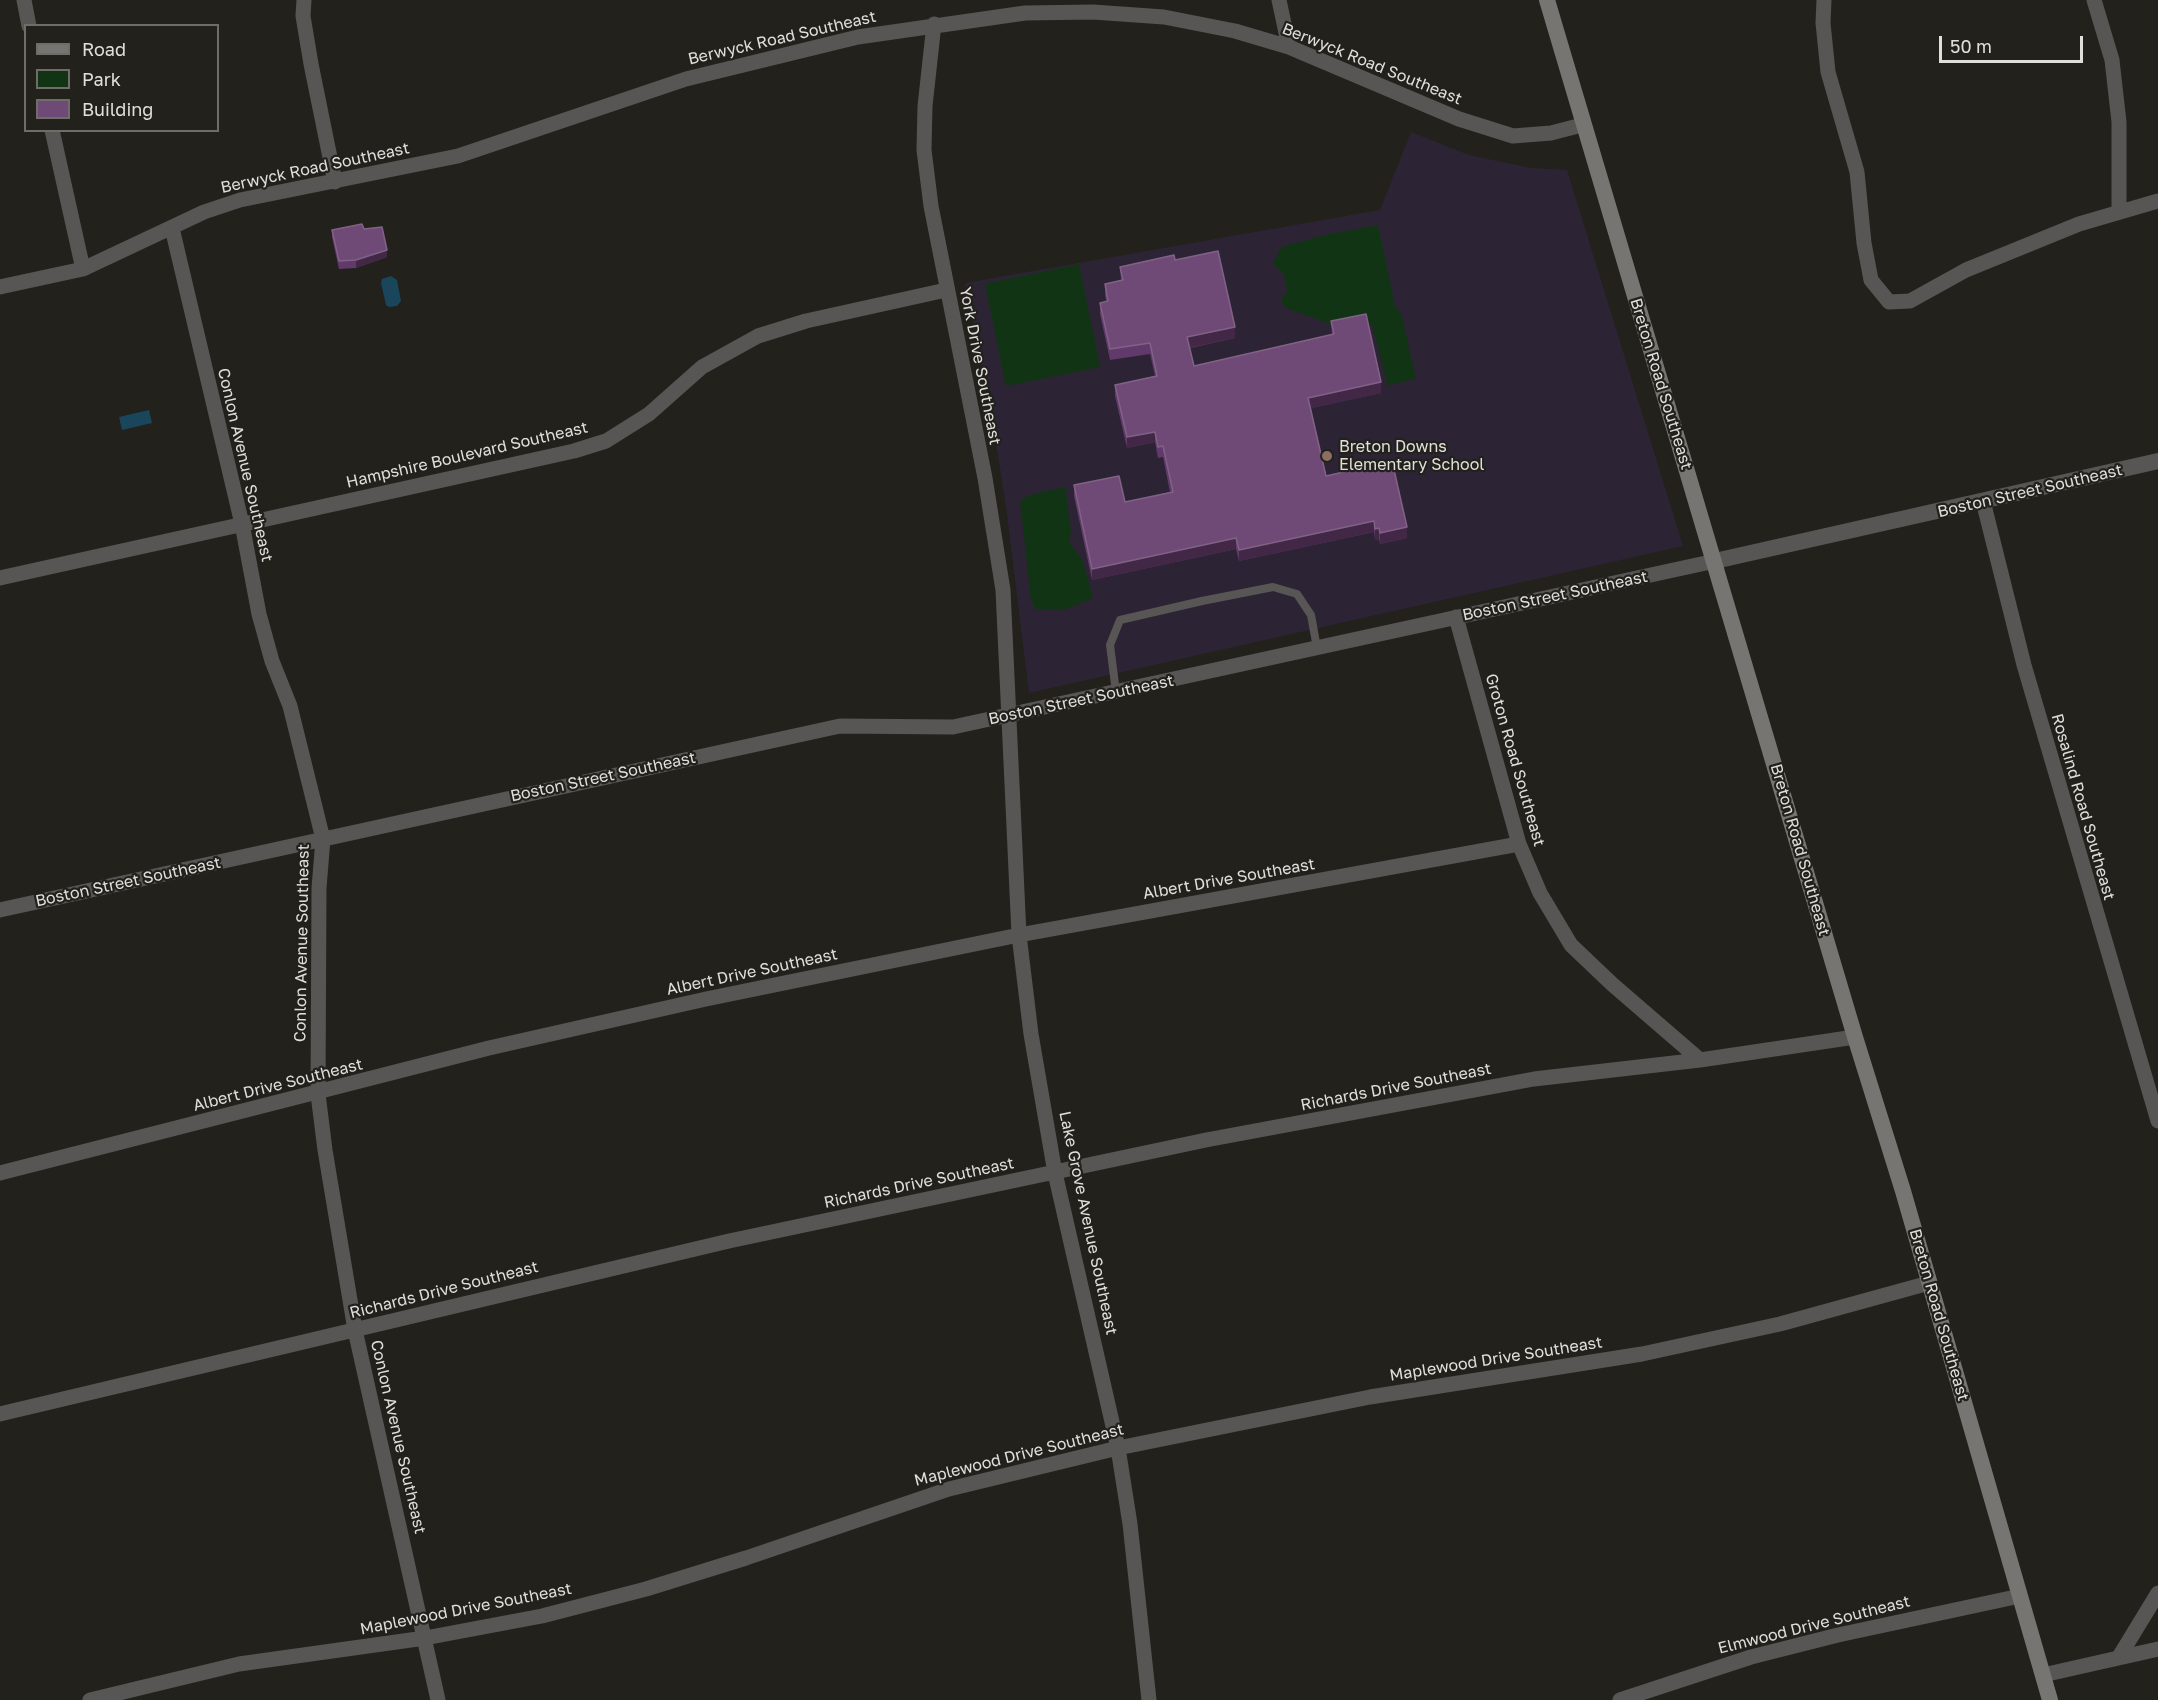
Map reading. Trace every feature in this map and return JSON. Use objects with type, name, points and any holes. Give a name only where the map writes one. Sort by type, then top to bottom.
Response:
[{"type":"main road","name":"Breton Road Southeast","points":[[1547,0],[1582,125],[1715,561],[1929,1283],[2050,1700]]},
{"type":"street","points":[[24,0],[29,24]]},
{"type":"street","points":[[304,0],[303,16],[311,64],[335,182]]},
{"type":"street","points":[[1279,0],[1289,47]]},
{"type":"street","points":[[1824,0],[1823,23],[1828,72],[1857,172],[1864,243],[1871,280],[1888,302],[1910,301],[1966,270],[2119,210],[2158,201]]},
{"type":"street","points":[[2094,0],[2112,60],[2119,122],[2119,210]]},
{"type":"street","name":"Berwyck Road Southeast","points":[[0,288],[83,269],[204,212],[240,200],[458,156],[686,79],[858,37],[934,24],[1025,13],[1164,17],[1215,27],[1289,47],[1459,119],[1513,136],[1551,132],[1582,125]]},
{"type":"street","name":"York Drive Southeast","points":[[934,24],[925,106],[924,150],[946,290],[985,478],[1003,590],[1010,716]]},
{"type":"street","points":[[52,132],[83,269]]},
{"type":"street","name":"Conlon Avenue Southeast","points":[[172,228],[242,524],[259,614],[272,660],[290,706],[322,839],[319,888],[318,1094],[325,1150],[355,1330],[438,1700]]},
{"type":"street","name":"Hampshire Boulevard Southeast","points":[[0,578],[574,451],[606,441],[640,419],[702,367],[758,336],[806,321],[946,290]]},
{"type":"street","name":"Boston Street Southeast","points":[[0,910],[840,726],[953,727],[1010,716],[2158,461]]},
{"type":"street","name":"Rosalind Road Southeast","points":[[1983,501],[2024,665],[2158,1121]]},
{"type":"street","name":"Groton Road Southeast","points":[[1456,617],[1519,844],[1540,893],[1570,945],[1701,1060]]},
{"type":"street","name":"Lake Grove Avenue Southeast","points":[[1010,716],[1019,935],[1031,1034],[1055,1173],[1118,1448],[1130,1524],[1149,1700]]},
{"type":"street","name":"Albert Drive Southeast","points":[[0,1173],[546,1035],[706,999],[1019,935],[1519,844]]},
{"type":"street","name":"Richards Drive Southeast","points":[[0,1413],[729,1241],[1206,1140],[1534,1079],[1701,1060],[1855,1037]]},
{"type":"street","name":"Maplewood Drive Southeast","points":[[90,1700],[239,1664],[425,1638],[542,1616],[646,1589],[746,1558],[949,1489],[1118,1448],[1370,1397],[1642,1354],[1780,1324],[1929,1283]]},
{"type":"street","points":[[2119,1658],[2158,1593]]},
{"type":"street","name":"Elmwood Drive Southeast","points":[[1620,1700],[1751,1657],[2020,1596]]},
{"type":"street","points":[[2043,1675],[2158,1649]]},
{"type":"lane","points":[[1116,692],[1110,645],[1120,620],[1202,601],[1273,587],[1297,594],[1311,615],[1317,648]]},
{"type":"shaded area","name":"Breton Downs Elementary School","points":[[1411,132],[1469,155],[1531,168],[1567,170],[1683,546],[1029,693],[1006,506],[990,405],[965,283],[1380,210]]},
{"type":"green space","points":[[1378,225],[1395,306],[1401,314],[1416,378],[1388,386],[1372,324],[1341,328],[1286,308],[1281,301],[1287,290],[1284,275],[1273,263],[1282,247],[1321,236]]},
{"type":"green space","points":[[1079,264],[1100,367],[1006,386],[985,284]]},
{"type":"green space","points":[[1065,487],[1071,532],[1069,541],[1083,562],[1093,598],[1065,610],[1036,609],[1031,600],[1020,500],[1033,494]]},
{"type":"water","points":[[391,276],[397,280],[401,301],[397,306],[389,307],[386,305],[381,283],[382,279]]},
{"type":"water","points":[[149,410],[152,423],[122,430],[119,417]]},
{"type":"building","points":[[362,224],[364,229],[382,227],[387,250],[356,260],[339,261],[332,230]]},
{"type":"building","name":"Breton Downs Elementary School","points":[[1218,251],[1235,327],[1187,337],[1194,366],[1334,334],[1331,321],[1366,314],[1381,382],[1308,398],[1326,476],[1392,461],[1407,527],[1380,533],[1379,528],[1375,529],[1374,521],[1239,550],[1236,538],[1092,569],[1074,485],[1119,476],[1125,502],[1173,492],[1163,446],[1158,447],[1155,432],[1127,437],[1115,385],[1157,376],[1150,343],[1110,349],[1100,303],[1108,301],[1105,284],[1123,280],[1120,267],[1174,255],[1175,260]]},
{"type":"place","name":"Breton Downs Elementary School","points":[[1327,456]]}]
